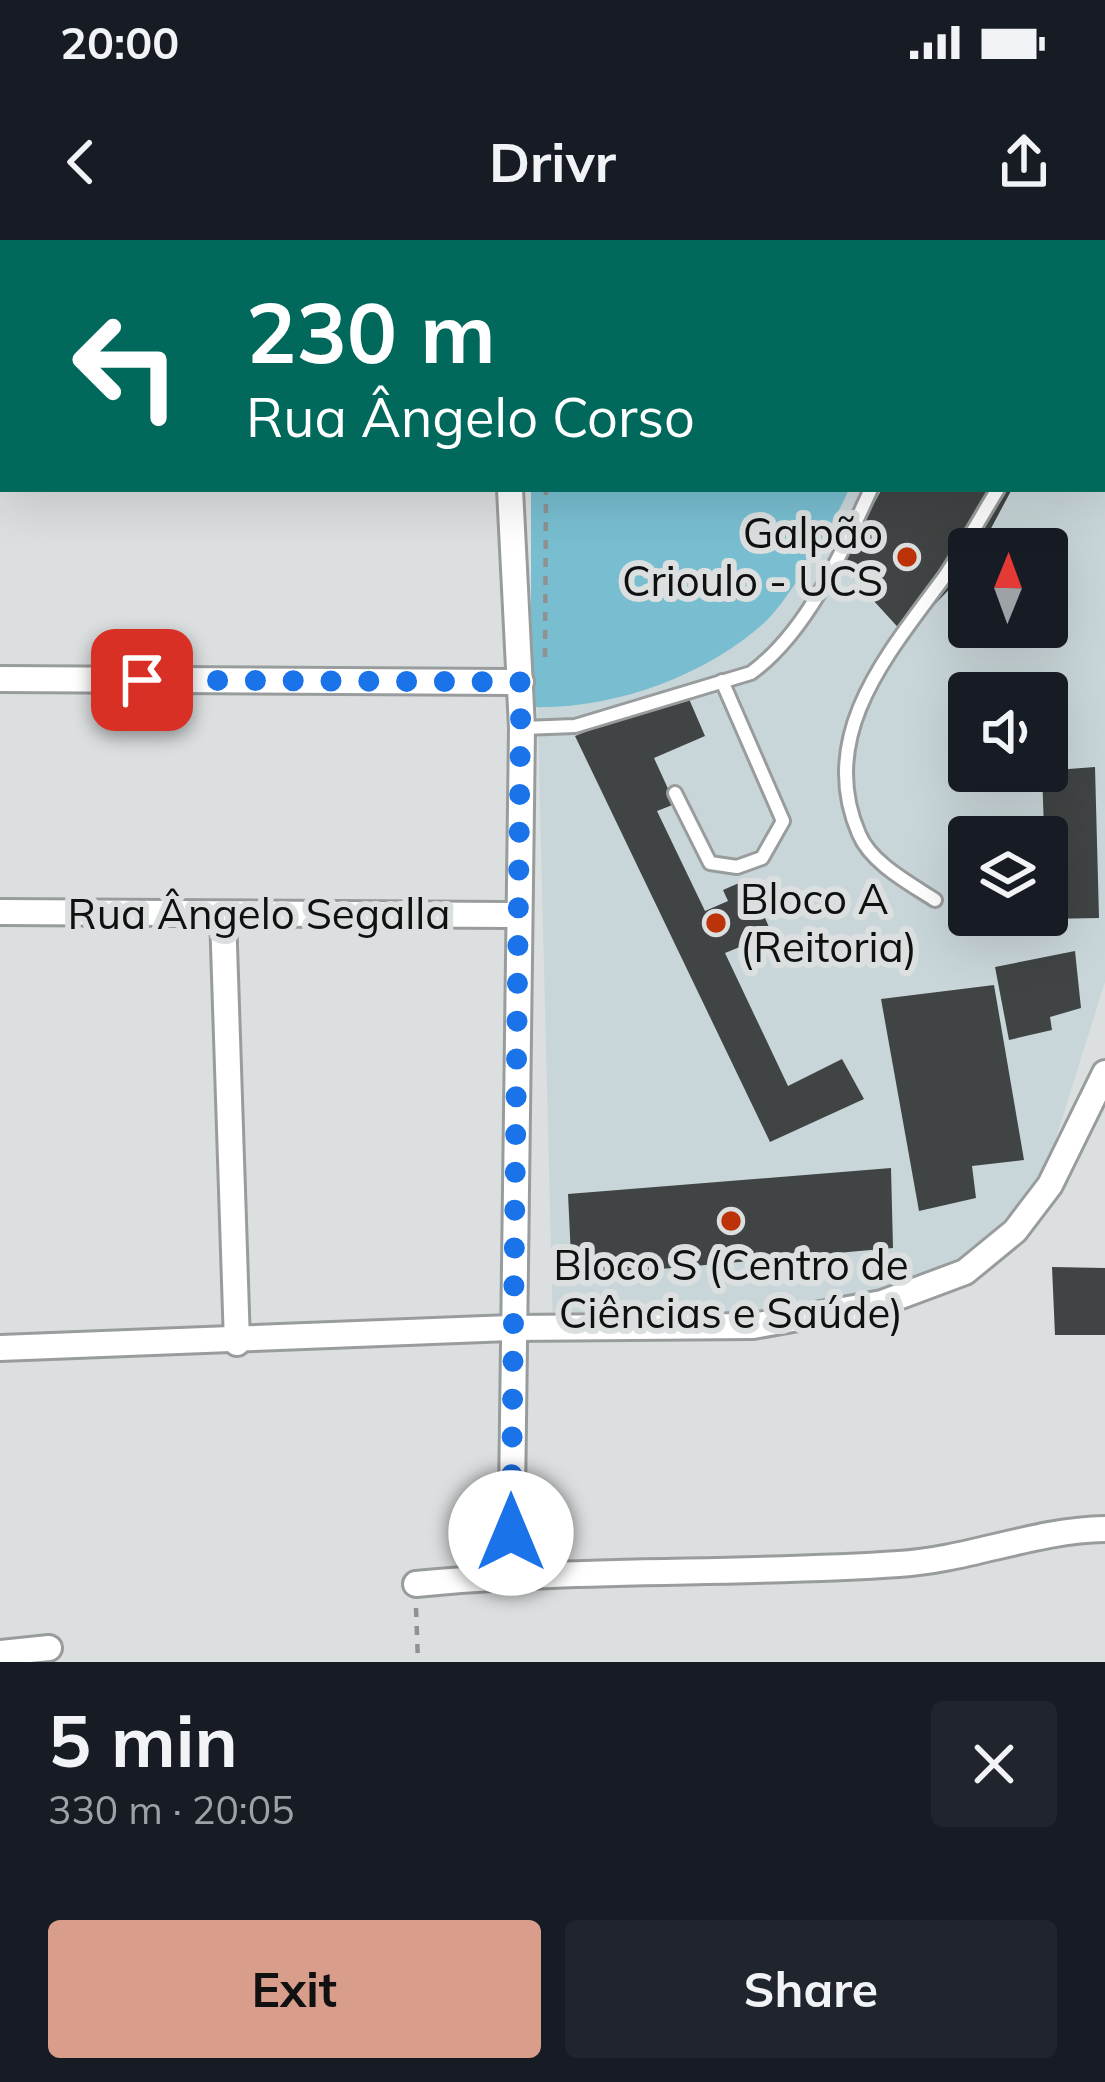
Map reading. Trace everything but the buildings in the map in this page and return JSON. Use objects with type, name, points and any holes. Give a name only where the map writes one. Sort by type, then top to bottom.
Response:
[{"type":"street","points":[[510,492],[522,728],[511,1574]]},
{"type":"street","points":[[0,679],[521,682]]},
{"type":"street","name":"Rua Ângelo Segalla","points":[[0,912],[519,915]]},
{"type":"street","points":[[223,915],[237,1343]]},
{"type":"street","points":[[0,1348],[237,1343],[511,1328],[753,1326],[883,1303],[965,1272],[1015,1231],[1050,1185],[1105,1073]]},
{"type":"street","points":[[416,1584],[511,1574],[904,1564],[1070,1530],[1105,1529]]},
{"type":"street","points":[[0,1653],[49,1648]]},
{"type":"lane","points":[[522,728],[575,726],[751,673],[771,658],[811,603],[869,492]]},
{"type":"lane","points":[[934,900],[889,868],[860,837],[846,786],[851,734],[877,664],[947,572],[996,492]]},
{"type":"lane","points":[[675,793],[710,863],[737,867],[762,859],[783,821],[722,681]]},
{"type":"path","points":[[545,656],[546,492]]},
{"type":"path","points":[[416,1584],[418,1662]]},
{"type":"shaded area","points":[[531,492],[847,492],[786,598],[740,642],[685,674],[624,696],[531,707]]},
{"type":"shaded area","points":[[532,492],[1105,492],[1105,982],[1045,1173],[972,1256],[878,1298],[752,1324],[553,1329]]},
{"type":"place","name":"Galpão Crioulo - UCS","points":[[907,557]]},
{"type":"place","name":"Bloco A (Reitoria)","points":[[716,923]]},
{"type":"place","name":"Bloco S (Centro de Ciências e Saúde)","points":[[731,1221]]},
{"type":"route","points":[[142,680],[521,682],[511,1533]]}]
